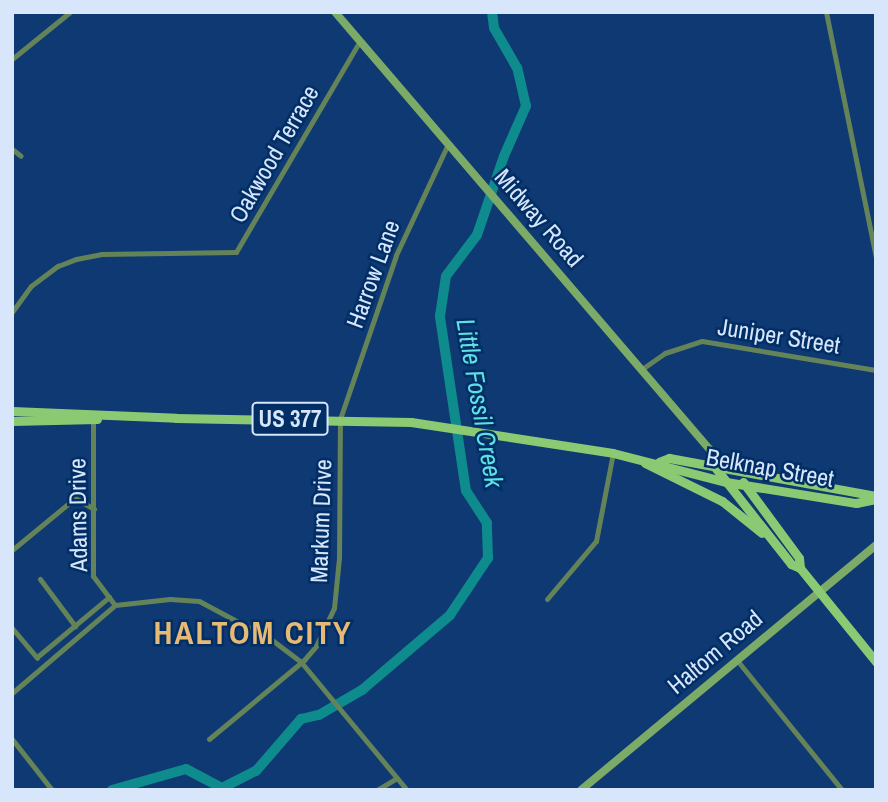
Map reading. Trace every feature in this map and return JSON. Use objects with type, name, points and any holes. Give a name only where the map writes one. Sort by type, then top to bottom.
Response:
[{"type":"main road","name":"Midway Road","points":[[335,12],[711,451],[734,469]]},
{"type":"main road","name":"Belknap Street","points":[[12,411],[141,417],[340,419],[439,425],[659,462],[670,469],[726,482],[856,503],[876,498]]},
{"type":"main road","name":"Belknap Street","points":[[12,421],[141,417]]},
{"type":"main road","name":"Midway Road","points":[[711,451],[714,466]]},
{"type":"main road","points":[[634,458],[722,500],[750,522],[800,568],[875,659]]},
{"type":"main road","name":"Belknap Street","points":[[659,462],[669,458],[876,498]]},
{"type":"main road","points":[[714,466],[785,556]]},
{"type":"main road","points":[[734,469],[799,558],[800,568]]},
{"type":"main road","points":[[765,488],[758,494],[765,511]]},
{"type":"main road","points":[[759,522],[765,511]]},
{"type":"main road","name":"Haltom Road","points":[[581,790],[876,545]]},
{"type":"street","points":[[12,59],[69,12]]},
{"type":"street","points":[[826,12],[876,258]]},
{"type":"street","name":"Oakwood Terrace","points":[[12,312],[31,286],[58,266],[76,259],[101,254],[236,252],[359,42]]},
{"type":"street","name":"Harrow Lane","points":[[340,419],[396,256],[449,144]]},
{"type":"street","points":[[12,149],[22,156]]},
{"type":"street","name":"Juniper Street","points":[[642,369],[665,353],[702,341],[876,370]]},
{"type":"street","name":"Adams Drive","points":[[93,419],[93,576],[115,605]]},
{"type":"street","name":"Markum Drive","points":[[209,738],[301,662],[316,646],[334,608],[339,558],[340,419]]},
{"type":"street","points":[[547,599],[596,541],[613,453]]},
{"type":"street","points":[[12,550],[75,498],[94,509]]},
{"type":"street","points":[[40,579],[75,626]]},
{"type":"street","points":[[12,693],[75,626],[108,599]]},
{"type":"street","points":[[40,661],[115,605],[170,599],[199,601],[263,635],[301,662],[407,790]]},
{"type":"street","points":[[12,628],[40,661]]},
{"type":"street","points":[[736,659],[842,790]]},
{"type":"street","points":[[12,739],[52,790]]},
{"type":"street","points":[[377,790],[397,778]]},
{"type":"waterway","name":"Little Fossil Creek","points":[[112,790],[186,769],[222,788],[256,771],[301,719],[319,715],[362,690],[450,615],[488,558],[487,523],[466,491],[440,316],[446,276],[477,235],[504,156],[526,106],[517,68],[494,28],[492,12]]},
{"type":"district","name":"HALTOM CITY","points":[[253,633]]}]
